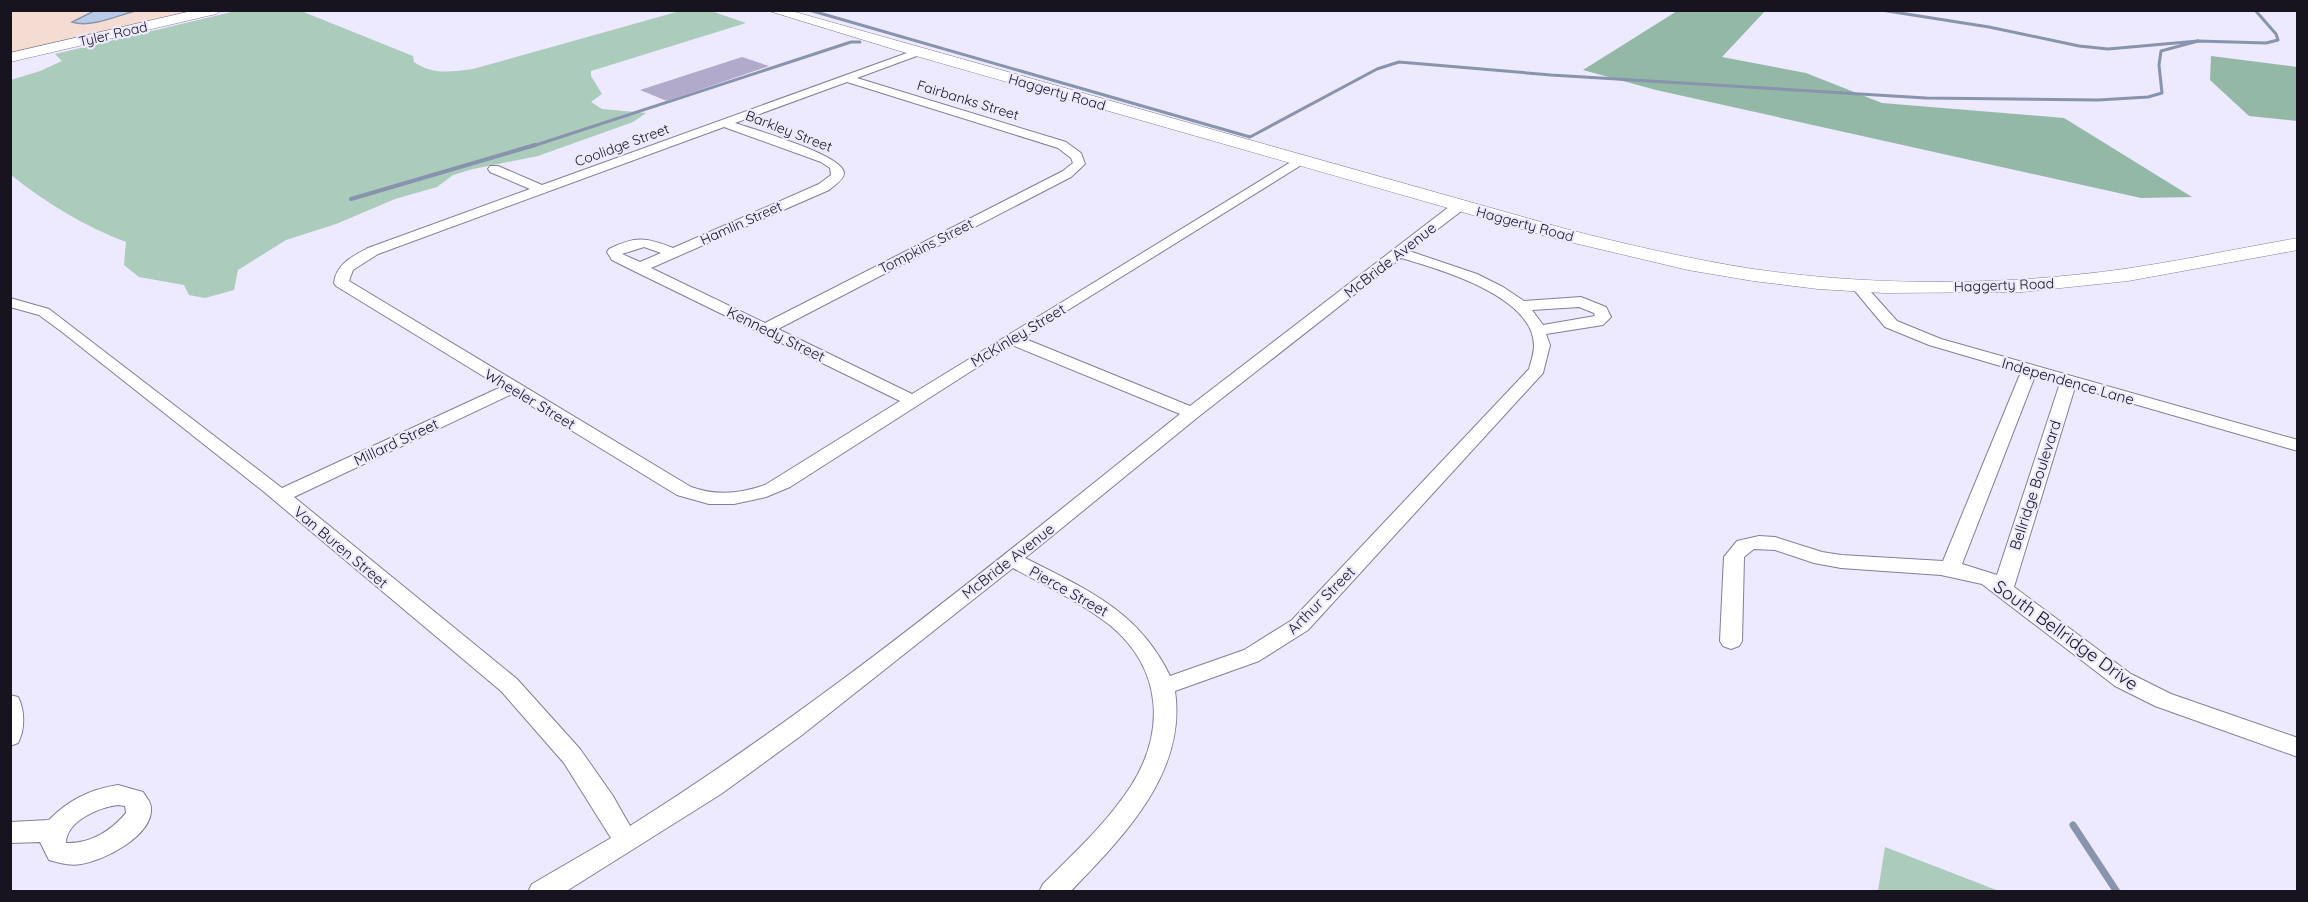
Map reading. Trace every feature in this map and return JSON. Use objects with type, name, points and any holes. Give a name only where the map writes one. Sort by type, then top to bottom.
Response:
[{"type":"main road","name":"Tyler Road","points":[[10,58],[216,10]]},
{"type":"main road","name":"Haggerty Road","points":[[772,10],[1609,247],[1672,261],[1762,276],[1857,285],[1982,287],[2047,284],[2105,278],[2298,244]]},
{"type":"street","name":"Coolidge Street","points":[[342,275],[354,262],[373,251],[918,52]]},
{"type":"street","name":"Fairbanks Street","points":[[846,78],[1062,145],[1078,158]]},
{"type":"street","name":"Barkley Street","points":[[725,123],[825,159],[836,166],[838,173]]},
{"type":"street","name":"Tompkins Street","points":[[766,329],[1067,174],[1079,164],[1078,158]]},
{"type":"street","name":"McKinley Street","points":[[733,499],[759,494],[783,483],[911,400],[1013,340],[1299,161]]},
{"type":"street","points":[[494,169],[542,190]]},
{"type":"street","name":"Hamlin Street","points":[[639,268],[824,187],[835,180],[838,173]]},
{"type":"street","name":"McBride Avenue","points":[[541,891],[626,842],[712,788],[794,729],[1011,559],[1192,412],[1459,206]]},
{"type":"street","name":"Kennedy Street","points":[[673,253],[648,242],[627,246],[614,252],[617,257],[639,268],[911,400]]},
{"type":"street","points":[[1400,253],[1490,286],[1521,306],[1539,330],[1598,322],[1603,317],[1601,310],[1581,302],[1521,306]]},
{"type":"street","name":"Wheeler Street","points":[[342,275],[341,283],[346,287],[684,491],[704,498],[733,499]]},
{"type":"street","name":"Independence Lane","points":[[1857,285],[1891,324],[1935,342],[2298,446]]},
{"type":"street","name":"Van Buren Street","points":[[10,302],[45,312],[68,328],[280,496],[509,685],[572,756],[604,803],[626,842]]},
{"type":"street","name":"Arthur Street","points":[[1163,686],[1249,658],[1277,643],[1300,625],[1531,378],[1537,370],[1543,353],[1539,330]]},
{"type":"street","points":[[1013,340],[1192,412]]},
{"type":"street","points":[[1959,572],[1959,549],[2030,370]]},
{"type":"street","name":"Bellridge Boulevard","points":[[2003,590],[2069,381]]},
{"type":"street","name":"Millard Street","points":[[280,496],[512,388]]},
{"type":"street","name":"South Bellridge Drive","points":[[1731,641],[1734,557],[1738,549],[1752,542],[1779,544],[1844,562],[1959,572],[1989,579],[2123,680],[2163,700],[2298,748]]},
{"type":"street","name":"Pierce Street","points":[[1011,559],[1095,604],[1118,620],[1145,648],[1163,686]]},
{"type":"street","points":[[1052,891],[1109,834],[1135,802],[1153,770],[1164,737],[1167,716],[1163,686]]},
{"type":"street","points":[[10,702],[10,737]]},
{"type":"street","points":[[10,833],[57,828]]},
{"type":"shaded area","points":[[11,10],[201,11],[11,54]]},
{"type":"green space","points":[[240,10],[301,11],[413,56],[414,62],[421,66],[442,72],[473,69],[680,11],[711,11],[746,23],[591,71],[591,76],[602,94],[591,102],[602,109],[646,113],[633,122],[538,156],[453,175],[437,187],[395,199],[336,224],[286,240],[238,270],[234,290],[205,298],[189,295],[184,285],[139,277],[124,265],[126,242],[66,213],[11,175],[11,80],[62,61],[55,54]]},
{"type":"green space","points":[[1677,11],[1765,11],[1722,57],[1806,73],[1882,103],[2064,118],[2192,197],[2141,198],[1656,90],[1583,70]]},
{"type":"green space","points":[[2211,56],[2297,67],[2297,121],[2249,116],[2210,80]]},
{"type":"green space","points":[[1885,847],[1999,891],[1878,891]]},
{"type":"water","points":[[94,11],[135,11],[87,24],[72,22]]},
{"type":"building","points":[[742,57],[769,66],[667,101],[640,90]]},
{"type":"waterway","points":[[809,10],[1250,137],[1377,69],[1399,62],[1551,75],[1926,98],[2098,100],[2148,97],[2162,93],[2159,65],[2161,51],[2198,41]]},
{"type":"waterway","points":[[1881,10],[1989,27],[2079,46],[2108,49],[2198,41]]},
{"type":"waterway","points":[[2198,41],[2266,43],[2278,40],[2276,34],[2255,10]]},
{"type":"waterway","points":[[530,147],[851,42],[860,42]]},
{"type":"waterway","points":[[351,199],[535,145]]},
{"type":"waterway","points":[[2073,825],[2117,892]]}]
